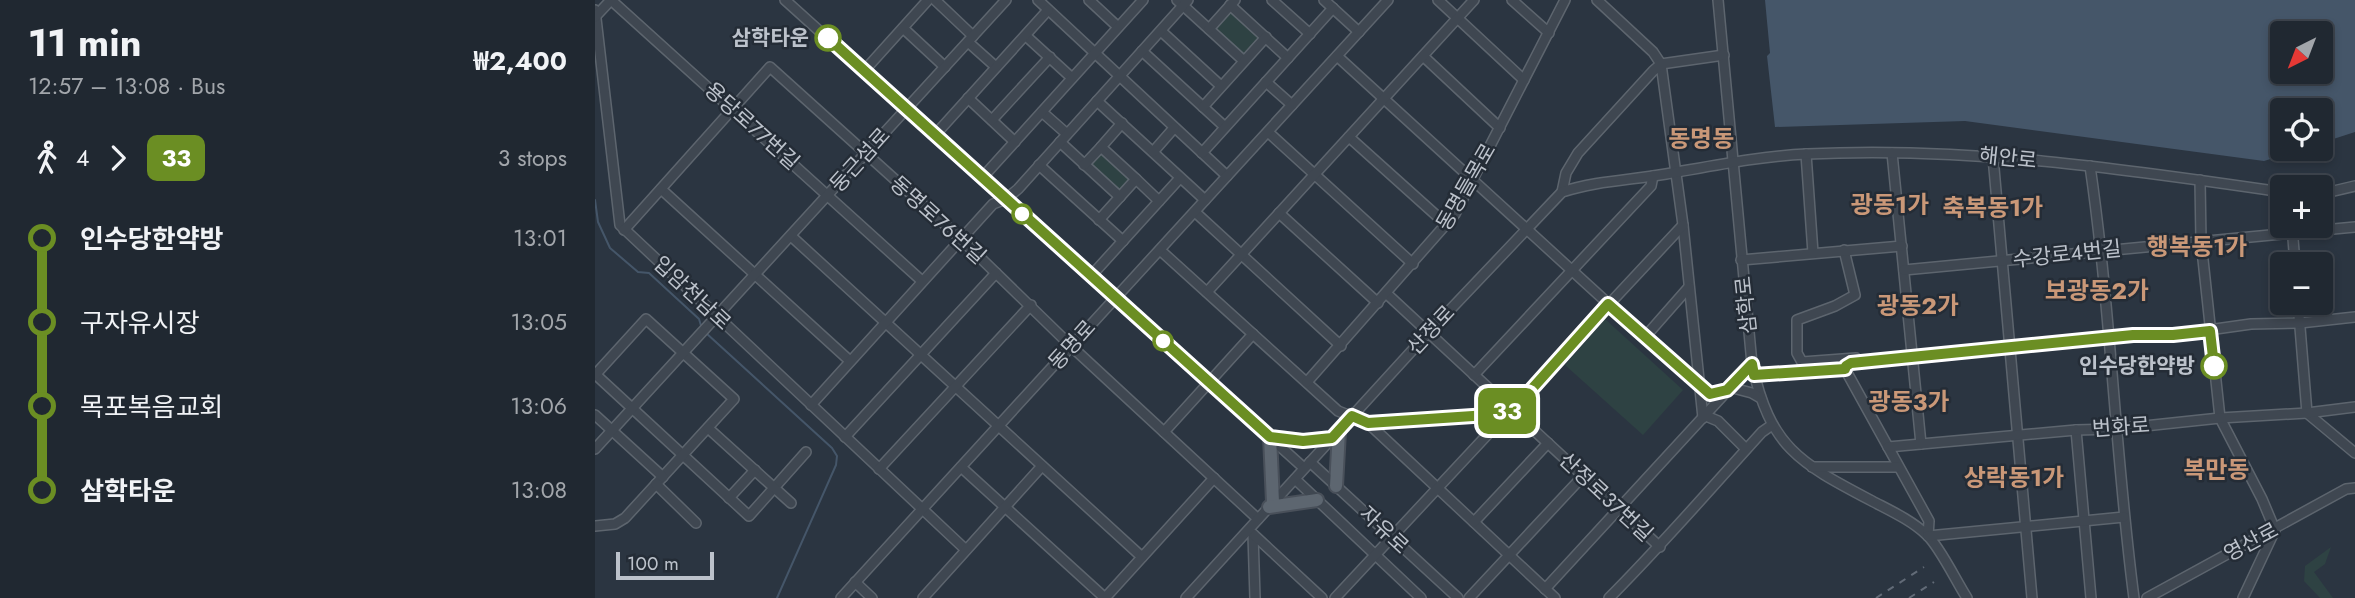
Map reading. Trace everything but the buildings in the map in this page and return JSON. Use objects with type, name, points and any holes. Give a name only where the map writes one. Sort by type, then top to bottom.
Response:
[{"type":"main road","points":[[1317,500],[1271,505],[1270,437],[1303,441],[1336,434],[1336,486]]},
{"type":"street","points":[[595,17],[611,0]]},
{"type":"street","name":"용당로77번길","points":[[611,0],[922,281]]},
{"type":"street","name":"자유로","points":[[785,0],[1270,437],[1336,486],[1458,598]]},
{"type":"street","points":[[864,71],[928,0]]},
{"type":"street","points":[[935,0],[996,68]]},
{"type":"street","points":[[1038,0],[1227,176]]},
{"type":"street","points":[[982,178],[1143,0]]},
{"type":"street","points":[[1272,0],[1310,34]]},
{"type":"street","points":[[1324,0],[1359,32]]},
{"type":"street","points":[[1438,0],[1524,80]]},
{"type":"street","points":[[1207,292],[1474,0]]},
{"type":"street","points":[[1512,0],[1549,33]]},
{"type":"street","name":"동명들목로","points":[[1307,382],[1447,225],[1565,0]]},
{"type":"street","points":[[1597,0],[1653,52],[1661,64],[1677,172],[1702,387],[1700,400],[1705,417]]},
{"type":"street","name":"삼학로","points":[[1718,0],[1741,260],[1752,364],[1759,397],[1772,425],[1788,447],[1810,467],[1904,518],[1928,536],[1967,598]]},
{"type":"street","name":"둥근섬로","points":[[683,353],[971,39],[1002,1]]},
{"type":"street","points":[[1095,2],[1118,27]]},
{"type":"street","points":[[811,405],[993,204],[1006,200],[1039,165],[1183,2],[1244,61]]},
{"type":"street","points":[[1209,29],[1232,2],[1288,58]]},
{"type":"street","name":"동명로","points":[[841,598],[1359,32],[1383,2]]},
{"type":"street","points":[[1202,153],[1333,8]]},
{"type":"street","points":[[595,10],[619,225],[624,230],[733,109]]},
{"type":"street","points":[[935,135],[1048,10]]},
{"type":"street","points":[[903,28],[945,67]]},
{"type":"street","points":[[1161,30],[1221,86]]},
{"type":"street","points":[[1026,36],[1072,78]]},
{"type":"street","points":[[1203,107],[1266,37]]},
{"type":"street","points":[[1142,51],[1225,127]]},
{"type":"street","points":[[1724,55],[1661,64],[1579,153],[1566,173],[1562,192],[1584,185],[1732,162]]},
{"type":"street","points":[[1337,56],[1571,271],[1710,394],[1728,388],[1759,397]]},
{"type":"street","points":[[1423,56],[1500,128]]},
{"type":"street","points":[[992,120],[1050,57]]},
{"type":"street","name":"동명로76번길","points":[[733,109],[770,67],[961,239],[1258,519]]},
{"type":"street","points":[[1266,82],[1292,105]]},
{"type":"street","points":[[968,98],[1015,142]]},
{"type":"street","points":[[1097,101],[1205,200]]},
{"type":"street","points":[[1042,111],[1067,134]]},
{"type":"street","points":[[1084,165],[1122,123]]},
{"type":"street","points":[[1153,152],[1174,128]]},
{"type":"street","points":[[1268,132],[1413,264]]},
{"type":"street","points":[[1349,137],[1447,225]]},
{"type":"street","points":[[1059,142],[1119,197]]},
{"type":"street","points":[[1101,147],[1159,201]]},
{"type":"street","points":[[1892,153],[1921,444]]},
{"type":"street","points":[[1806,154],[1813,253]]},
{"type":"street","name":"해안로","points":[[1732,162],[1806,154],[1967,154],[2090,166],[2270,190]]},
{"type":"street","points":[[1993,158],[2032,598]]},
{"type":"street","points":[[1039,165],[1123,241]]},
{"type":"street","points":[[2090,166],[2111,338],[2116,429],[2134,598]]},
{"type":"street","points":[[1474,375],[1651,186],[1653,176]]},
{"type":"street","points":[[1091,276],[1180,178]]},
{"type":"street","points":[[1099,220],[1136,179]]},
{"type":"street","points":[[2200,180],[2201,241],[2220,418],[2275,530],[2243,598]]},
{"type":"street","points":[[2333,191],[2355,186],[2355,191]]},
{"type":"street","points":[[661,189],[850,361]]},
{"type":"street","name":"산정로","points":[[1186,598],[1251,532],[1258,519],[1307,465],[1562,192]]},
{"type":"street","points":[[1195,212],[1341,346]]},
{"type":"street","points":[[1279,213],[1378,303]]},
{"type":"street","points":[[1335,598],[1683,225]]},
{"type":"street","name":"수강로4번길","points":[[2333,228],[2355,227]]},
{"type":"street","name":"입암천남로","points":[[624,230],[966,550]]},
{"type":"street","name":"수강로4번길","points":[[1904,270],[2270,233]]},
{"type":"street","points":[[791,236],[1142,557]]},
{"type":"street","points":[[1741,260],[1902,246]]},
{"type":"street","points":[[1160,250],[1338,411],[1368,423],[1555,598]]},
{"type":"street","points":[[1845,250],[1854,295],[1835,306],[1797,320],[1797,353],[1802,362],[1870,357],[1873,361]]},
{"type":"street","points":[[845,437],[996,273]]},
{"type":"street","points":[[1645,337],[1689,287]]},
{"type":"street","name":"산정로37번길","points":[[1387,294],[1660,547]]},
{"type":"street","points":[[879,469],[1031,305]]},
{"type":"street","points":[[2299,315],[2307,413],[2355,453]]},
{"type":"street","points":[[1754,375],[1845,369],[1851,363],[2010,347],[2355,317]]},
{"type":"street","points":[[595,526],[618,523],[683,455],[734,400],[646,319],[595,374],[683,455],[748,516],[806,452]]},
{"type":"street","points":[[1164,432],[1253,334]]},
{"type":"street","points":[[595,449],[683,353]]},
{"type":"street","points":[[1545,589],[1752,364]]},
{"type":"street","points":[[1845,369],[1929,521],[1928,536],[2124,517]]},
{"type":"street","name":"번화로","points":[[1888,447],[2355,407]]},
{"type":"street","points":[[1368,423],[1488,415],[1513,410]]},
{"type":"street","points":[[595,415],[659,480],[696,523]]},
{"type":"street","points":[[1705,417],[1718,421],[1747,449]]},
{"type":"street","points":[[1609,598],[1660,547],[1747,449],[1772,425]]},
{"type":"street","points":[[708,428],[791,503]]},
{"type":"street","points":[[2076,430],[2091,598]]},
{"type":"street","points":[[1473,522],[1548,443]]},
{"type":"street","points":[[923,598],[1042,466]]},
{"type":"street","points":[[961,467],[1105,598],[1214,478]]},
{"type":"street","points":[[1810,467],[1898,467]]},
{"type":"street","points":[[729,498],[755,470]]},
{"type":"street","points":[[1469,598],[1583,476]]},
{"type":"street","name":"자유로","points":[[1295,479],[1422,598]]},
{"type":"street","name":"영산로","points":[[2147,598],[2346,489],[2355,488]]},
{"type":"street","points":[[1251,532],[1255,598]]},
{"type":"street","points":[[1251,532],[1322,598]]},
{"type":"street","points":[[855,582],[873,598]]},
{"type":"green space","points":[[1230,8],[1263,37],[1244,58],[1211,29]]},
{"type":"green space","points":[[1101,150],[1133,179],[1120,193],[1088,164]]},
{"type":"green space","points":[[1605,319],[1683,390],[1643,435],[1565,365]]},
{"type":"green space","points":[[2331,547],[2325,564],[2314,572],[2333,598],[2320,598],[2304,581],[2305,566]]},
{"type":"water","points":[[1765,0],[2355,0],[2355,132],[2333,139],[2333,98],[2270,98],[2270,159],[2264,161],[1965,121],[1775,127],[1767,56],[1770,53]]},
{"type":"waterway","points":[[595,200],[598,222],[610,248],[638,272],[649,273],[699,319],[702,329]]},
{"type":"waterway","points":[[706,333],[832,448],[837,456],[836,465],[777,598]]},
{"type":"railway","points":[[1876,598],[1924,567]]},
{"type":"railway","points":[[1909,598],[1934,582]]},
{"type":"bus line","name":"33","points":[[828,38],[1270,437],[1303,441],[1332,438],[1352,416],[1368,423],[1488,415],[1513,410],[1608,304],[1710,394],[1727,390],[1752,364],[1754,375],[1845,369],[1851,363],[2133,335],[2210,331],[2214,366]]},
{"type":"place","name":"삼학타운","points":[[828,38]]},
{"type":"place","name":"인수당한약방","points":[[2214,366]]},
{"type":"district","name":"동명동","points":[[1701,138]]},
{"type":"district","name":"광동1가","points":[[1890,204]]},
{"type":"district","name":"축복동1가","points":[[1993,207]]},
{"type":"district","name":"행복동1가","points":[[2197,246]]},
{"type":"district","name":"보광동2가","points":[[2097,290]]},
{"type":"district","name":"광동2가","points":[[1918,305]]},
{"type":"district","name":"광동3가","points":[[1909,401]]},
{"type":"district","name":"복만동","points":[[2216,469]]},
{"type":"district","name":"상락동1가","points":[[2014,477]]}]
